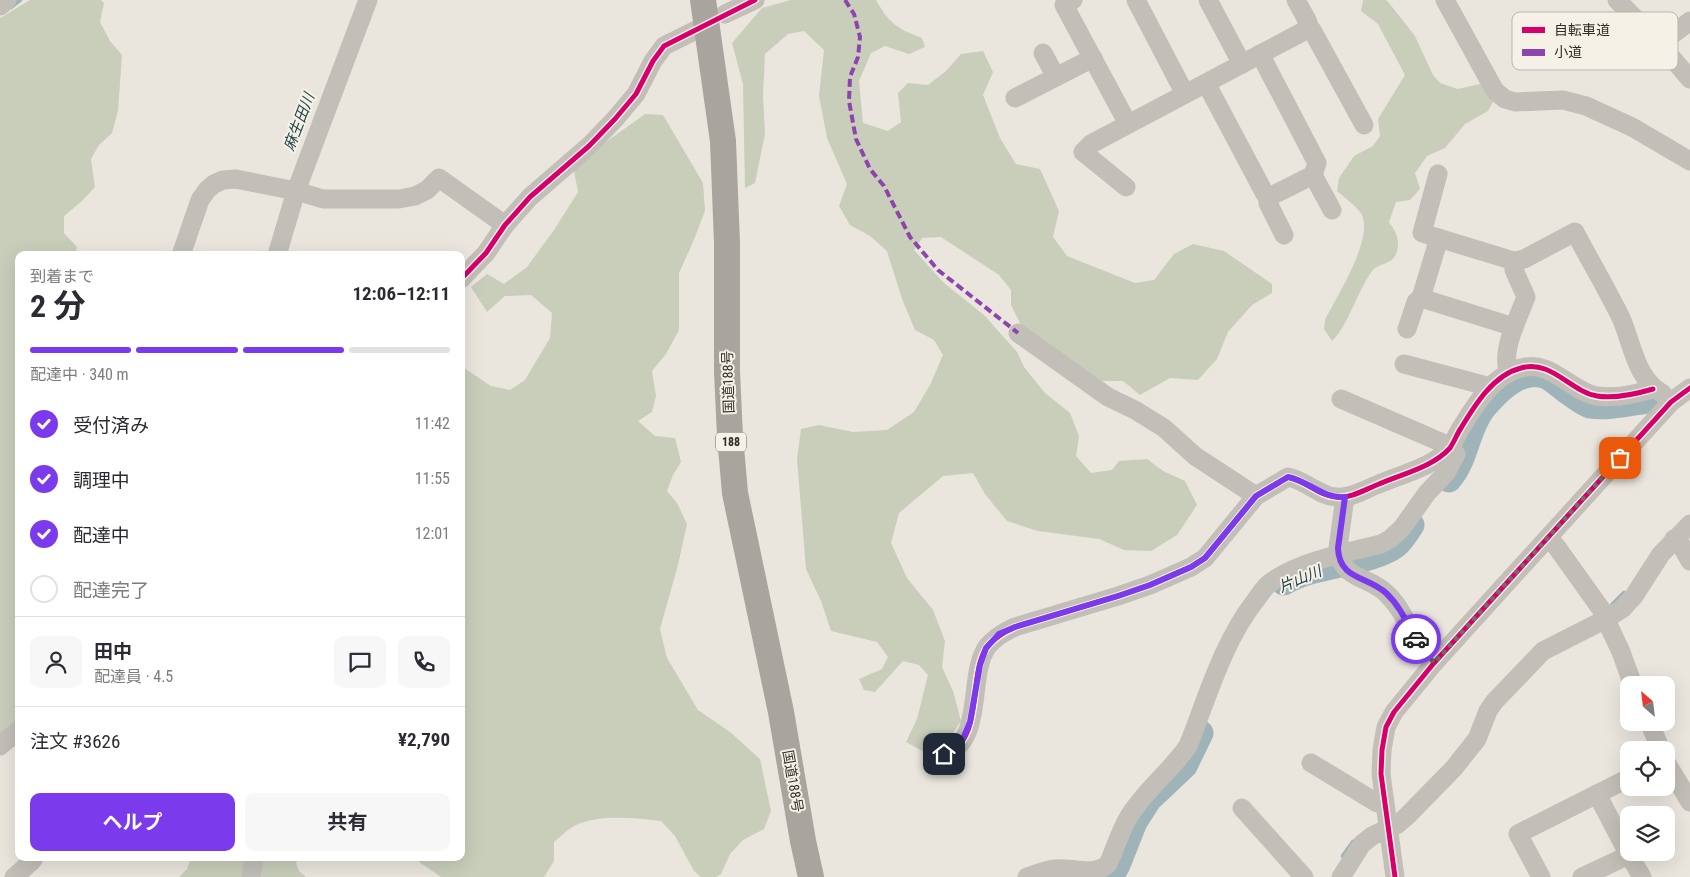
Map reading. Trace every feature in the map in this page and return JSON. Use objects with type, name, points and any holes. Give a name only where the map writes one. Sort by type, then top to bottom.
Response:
[{"type":"highway","name":"国道188号","points":[[703,0],[723,141],[727,243],[727,372],[735,493],[781,712],[811,877]]},
{"type":"street","points":[[0,6],[7,0]]},
{"type":"street","points":[[278,251],[296,191],[368,0]]},
{"type":"street","points":[[725,14],[755,0]]},
{"type":"street","points":[[1073,0],[1064,5],[1128,124]]},
{"type":"street","points":[[1136,0],[1185,94]]},
{"type":"street","points":[[1208,0],[1242,64]]},
{"type":"street","points":[[1126,187],[1083,152],[1091,144],[1306,30],[1308,22],[1296,0]]},
{"type":"street","points":[[1445,0],[1495,91],[1505,99],[1515,102],[1563,100],[1586,106],[1632,127],[1690,161]]},
{"type":"street","points":[[1616,0],[1628,12]]},
{"type":"street","points":[[1678,31],[1690,22]]},
{"type":"street","points":[[1306,28],[1312,30],[1364,124]]},
{"type":"street","points":[[465,275],[486,252],[505,225],[530,197],[589,146],[636,94],[653,61],[664,46],[696,30]]},
{"type":"street","points":[[1044,53],[1056,77]]},
{"type":"street","points":[[1206,83],[1264,194],[1271,196],[1313,175],[1318,163],[1260,54]]},
{"type":"street","points":[[1015,98],[1093,58]]},
{"type":"street","points":[[1678,65],[1690,79]]},
{"type":"street","points":[[1438,174],[1422,233],[1514,261],[1524,259],[1575,232],[1621,318],[1641,372],[1653,389],[1671,402]]},
{"type":"street","points":[[1313,175],[1332,210]]},
{"type":"street","points":[[182,251],[200,200],[207,190],[223,180],[236,179],[296,191],[322,199],[399,199],[415,196],[427,190],[439,178],[505,225]]},
{"type":"street","points":[[1268,195],[1268,203],[1284,235]]},
{"type":"street","points":[[1407,328],[1416,302],[1421,298],[1439,238]]},
{"type":"street","points":[[1509,373],[1506,367],[1509,340],[1526,297],[1514,270],[1514,261]]},
{"type":"street","points":[[1421,298],[1514,326]]},
{"type":"street","points":[[1018,333],[1108,396],[1164,428],[1195,456],[1256,496]]},
{"type":"street","points":[[1404,364],[1482,385],[1488,389]]},
{"type":"street","points":[[944,754],[953,752],[963,739],[970,722],[980,665],[986,648],[999,634],[1015,627],[1150,585],[1191,567],[1205,558],[1256,496],[1288,477],[1297,479],[1328,496],[1345,497],[1433,460],[1450,448],[1460,429],[1488,389],[1509,373],[1522,367],[1536,367],[1551,371],[1595,396],[1608,397],[1653,389]]},
{"type":"street","points":[[1395,877],[1384,803],[1382,774],[1382,750],[1386,727],[1394,712],[1434,663],[1548,540],[1671,402],[1690,388]]},
{"type":"street","points":[[1027,877],[1054,869],[1094,873],[1104,869],[1128,819],[1140,801],[1175,764],[1188,746],[1232,634],[1268,584],[1285,574],[1341,560],[1390,539],[1402,528],[1427,493],[1446,473],[1456,454],[1445,444],[1341,399]]},
{"type":"street","points":[[1341,560],[1345,497]]},
{"type":"street","points":[[1341,877],[1362,844],[1372,836],[1398,824],[1454,768],[1477,739],[1488,711],[1494,702],[1539,655],[1543,651],[1622,609],[1634,596],[1661,554],[1690,524]]},
{"type":"street","points":[[1674,539],[1681,545],[1690,561]]},
{"type":"street","points":[[1548,540],[1556,546],[1601,609],[1630,676]]},
{"type":"street","points":[[1341,560],[1385,592],[1399,608],[1416,638],[1434,663]]},
{"type":"street","points":[[0,746],[15,733]]},
{"type":"street","points":[[1311,763],[1377,804],[1384,803]]},
{"type":"street","points":[[1675,777],[1690,802]]},
{"type":"street","points":[[1541,877],[1518,834],[1620,783]]},
{"type":"street","points":[[1598,794],[1620,837]]},
{"type":"street","points":[[1242,808],[1304,877]]},
{"type":"street","points":[[1582,877],[1620,858]]},
{"type":"street","points":[[14,877],[32,861]]},
{"type":"street","points":[[251,877],[254,861]]},
{"type":"street","points":[[1633,861],[1642,877]]},
{"type":"green space","points":[[30,0],[101,0],[104,3],[100,22],[110,41],[122,55],[118,111],[112,133],[99,145],[91,159],[95,187],[64,216],[64,233],[77,247],[76,251],[15,251],[15,725],[0,734],[0,18]]},
{"type":"green space","points":[[791,0],[876,0],[890,20],[906,32],[922,38],[925,47],[909,54],[885,46],[871,53],[859,81],[863,123],[888,131],[901,122],[898,93],[908,83],[928,85],[946,71],[961,54],[983,51],[993,72],[983,95],[1000,138],[1016,164],[1040,169],[1059,211],[1053,237],[1067,256],[1135,283],[1154,280],[1174,254],[1193,244],[1224,251],[1272,284],[1272,293],[1252,305],[1228,332],[1217,359],[1198,380],[1170,378],[1140,395],[1123,381],[1102,381],[1022,327],[1011,305],[1011,290],[999,275],[941,237],[922,238],[914,250],[943,282],[985,316],[1017,352],[1024,367],[1045,393],[1070,413],[1079,436],[1076,456],[1091,473],[1112,470],[1119,461],[1147,459],[1163,471],[1185,481],[1197,505],[1177,535],[1151,551],[1124,550],[1099,539],[1038,531],[1007,521],[985,494],[973,473],[943,476],[899,513],[891,543],[907,578],[933,610],[945,641],[942,667],[953,691],[961,721],[950,738],[924,752],[906,742],[917,719],[928,675],[919,665],[903,661],[875,692],[864,690],[859,679],[882,669],[888,657],[877,642],[831,631],[821,601],[806,569],[797,459],[801,429],[819,425],[853,432],[887,430],[914,412],[930,385],[943,355],[934,340],[915,330],[902,299],[887,251],[870,236],[850,225],[839,206],[847,184],[827,138],[819,96],[824,50],[804,31],[788,34],[765,54],[763,96],[765,134],[755,183],[745,188],[743,84],[732,43],[762,8]]},
{"type":"green space","points":[[1363,0],[1386,0],[1389,3],[1415,36],[1433,75],[1440,83],[1458,89],[1480,84],[1493,102],[1488,111],[1465,124],[1445,148],[1427,156],[1415,173],[1420,189],[1410,200],[1396,202],[1389,222],[1397,237],[1396,254],[1394,258],[1372,271],[1343,327],[1332,341],[1324,329],[1325,320],[1352,268],[1363,239],[1364,226],[1360,212],[1337,191],[1339,178],[1354,156],[1373,146],[1380,136],[1378,119],[1405,75],[1378,24],[1361,11]]},
{"type":"green space","points":[[645,114],[663,115],[703,183],[705,211],[679,273],[679,330],[666,354],[652,371],[656,396],[652,412],[638,421],[655,436],[675,438],[681,462],[673,475],[667,491],[677,503],[687,524],[660,629],[667,658],[698,710],[730,732],[760,759],[771,811],[764,829],[743,840],[730,854],[721,874],[716,877],[701,877],[694,871],[675,836],[661,821],[607,818],[576,825],[554,842],[554,861],[544,877],[441,877],[419,861],[465,861],[465,369],[491,386],[510,390],[525,380],[550,338],[552,313],[531,295],[505,296],[487,312],[471,287],[487,274],[504,284],[527,267],[554,230],[578,192],[574,171],[599,147]]},
{"type":"green space","points":[[190,861],[297,861],[296,863],[299,871],[306,877],[179,877],[187,869]]},
{"type":"waterway","points":[[11,7],[20,0]]},
{"type":"waterway","name":"片山川","points":[[1449,480],[1460,463],[1478,416],[1497,394],[1521,377],[1540,375],[1549,378],[1578,400],[1590,406],[1611,406],[1648,401]]},
{"type":"waterway","name":"片山川","points":[[1284,583],[1309,572],[1364,559],[1389,550],[1400,542],[1412,525]]},
{"type":"waterway","points":[[1612,605],[1624,593]]},
{"type":"waterway","name":"片山川","points":[[1111,877],[1118,865],[1135,822],[1149,800],[1185,766],[1201,733]]},
{"type":"waterway","points":[[1343,856],[1353,842]]},
{"type":"marked path","points":[[845,0],[854,14],[860,37],[858,57],[850,77],[849,101],[856,139],[870,169],[884,186],[910,237],[938,270],[1018,333]]},
{"type":"cycle path","points":[[465,275],[486,253],[505,225],[530,197],[589,146],[615,119],[636,94],[653,61],[664,46],[755,0]]},
{"type":"cycle path","points":[[944,754],[957,747],[965,736],[970,723],[981,659],[987,647],[996,638],[1015,627],[1118,596],[1150,585],[1191,567],[1205,558],[1256,496],[1288,477],[1300,481],[1324,494],[1347,497],[1426,465],[1443,455],[1450,448],[1472,410],[1493,384],[1502,377],[1521,368],[1532,366],[1542,368],[1578,389],[1597,396],[1618,396],[1653,389]]},
{"type":"cycle path","points":[[1395,877],[1381,774],[1382,750],[1386,727],[1394,712],[1434,663],[1671,402],[1690,388]]},
{"type":"way so far","points":[[1416,639],[1434,663],[1548,540],[1620,458]]},
{"type":"route","points":[[944,754],[953,752],[963,739],[970,722],[980,665],[986,648],[999,634],[1015,627],[1150,585],[1191,567],[1205,558],[1256,496],[1288,477],[1297,479],[1328,496],[1345,497],[1338,548],[1338,554],[1344,568],[1385,592],[1399,608],[1416,639]]},
{"type":"water label","name":"麻生田川","points":[[299,122]]}]
